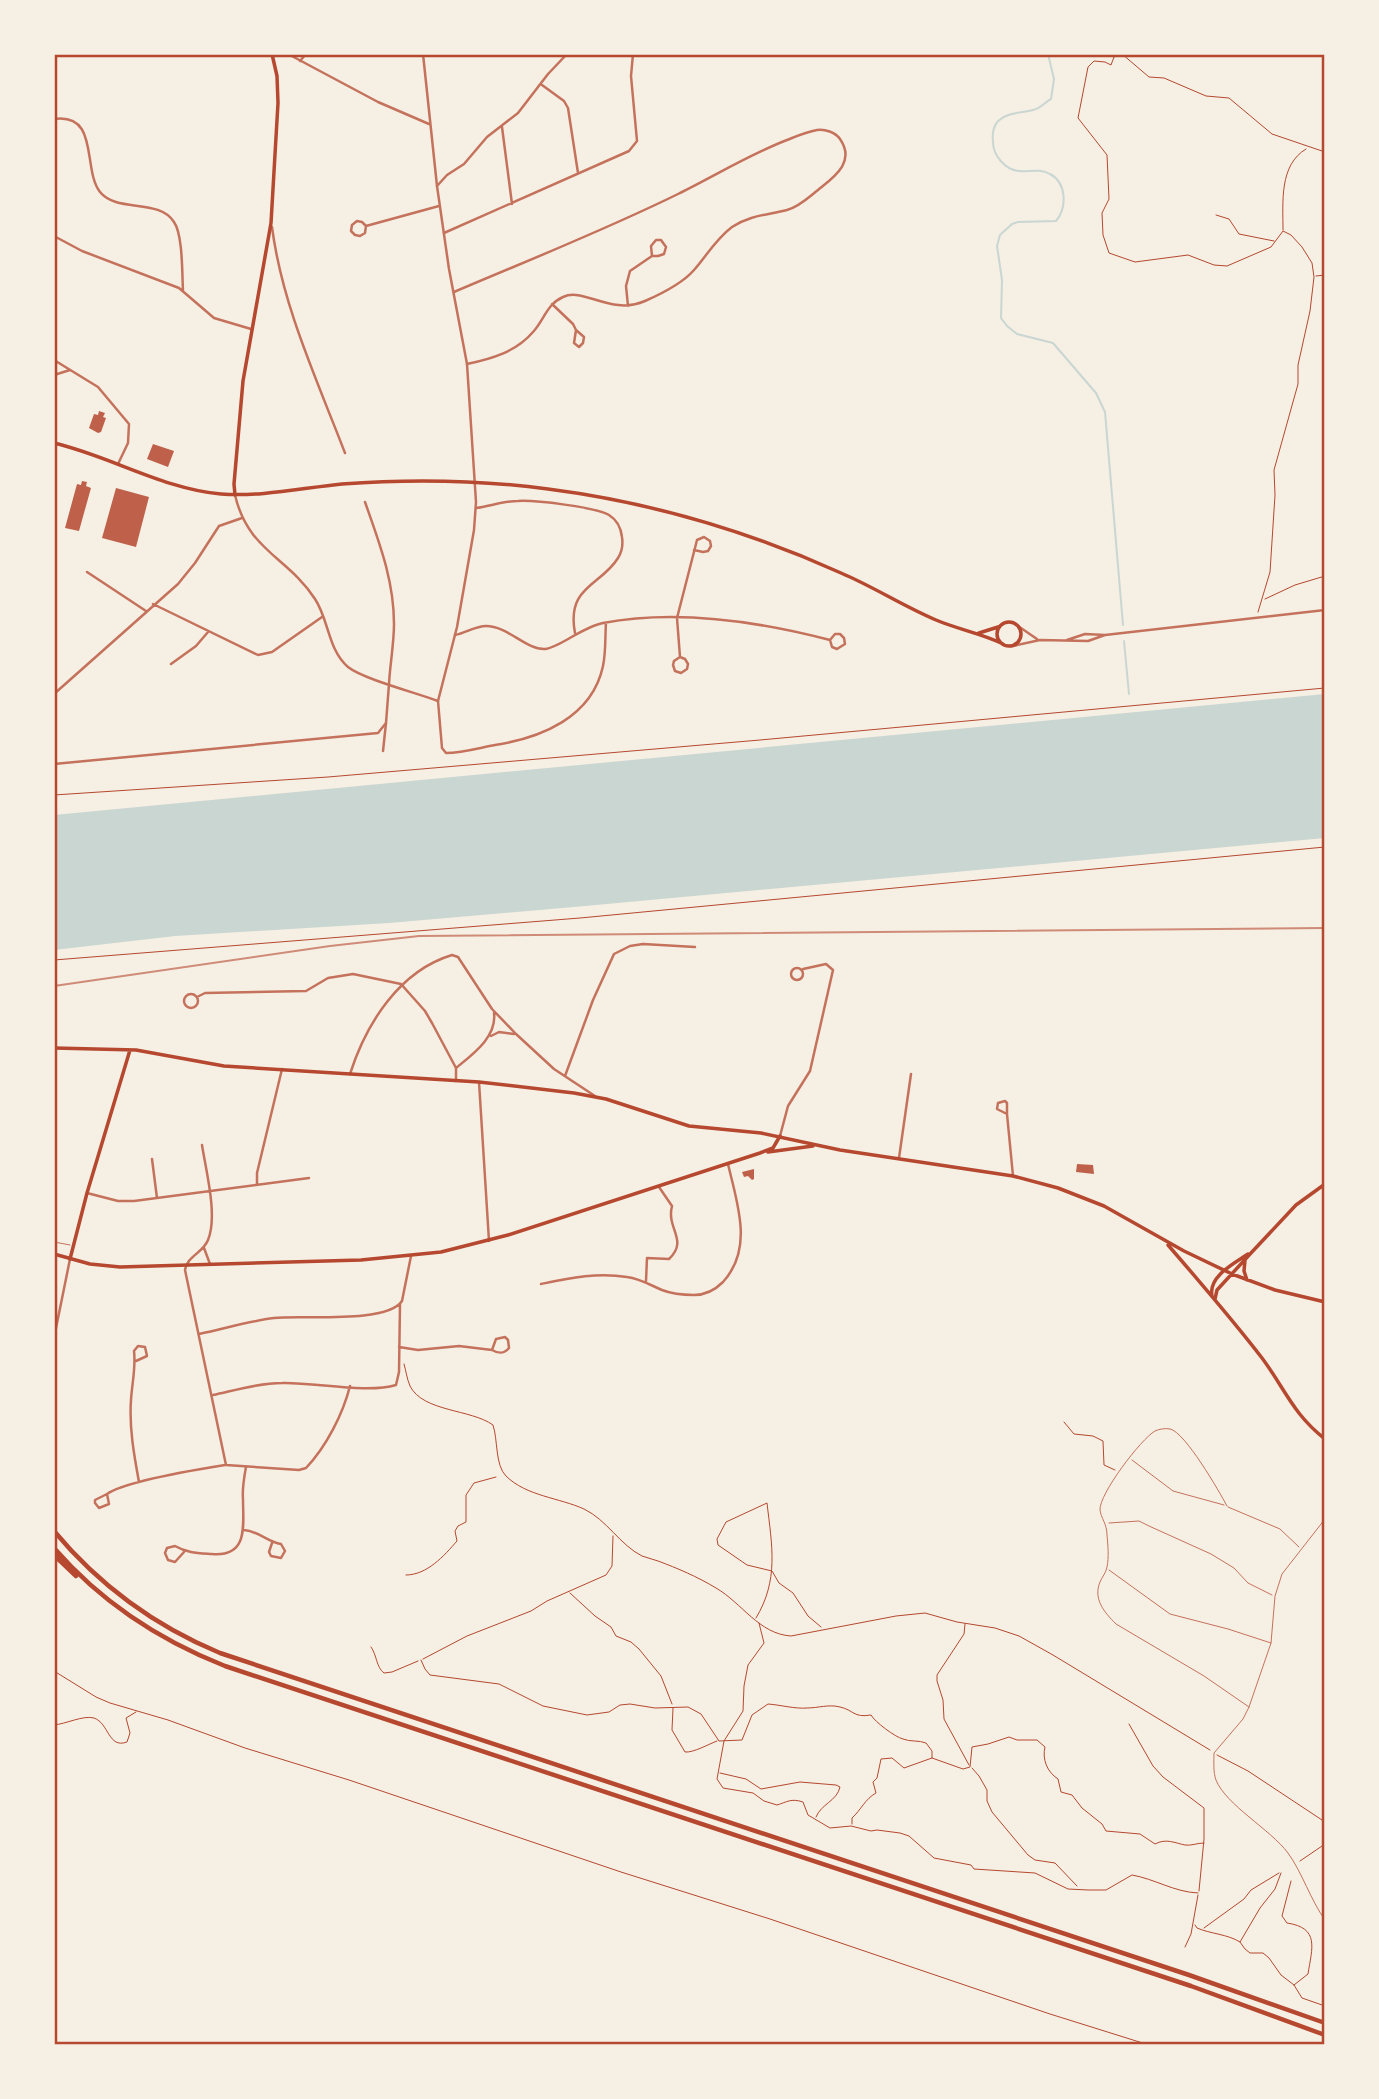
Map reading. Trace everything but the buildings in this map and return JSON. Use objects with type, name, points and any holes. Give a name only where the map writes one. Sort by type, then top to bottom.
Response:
[{"type":"highway","points":[[54,1531],[84,1564],[121,1597],[161,1624],[220,1653],[1189,1975],[1325,2024]]},
{"type":"highway","points":[[54,1548],[93,1588]]},
{"type":"highway","points":[[54,1555],[123,1612],[165,1639],[239,1672],[1191,1986],[1325,2035]]},
{"type":"main road","points":[[235,495],[241,396],[271,223],[278,103],[272,54]]},
{"type":"main road","points":[[54,443],[191,488],[235,495],[377,482],[475,483],[571,492],[628,503],[701,520],[802,556],[856,579],[936,621],[1006,646],[1013,646],[1021,638],[1018,626],[1009,622],[986,632],[973,633]]},
{"type":"main road","points":[[1000,627],[997,637],[1001,643]]},
{"type":"main road","points":[[54,1048],[130,1050],[212,1064],[479,1082],[595,1096],[683,1125],[780,1136],[822,1146],[1013,1176],[1058,1188],[1094,1202],[1224,1271],[1284,1293],[1325,1302]]},
{"type":"main road","points":[[70,1259],[130,1050]]},
{"type":"main road","points":[[54,1254],[110,1267],[411,1256],[489,1241],[728,1164],[773,1148],[780,1136]]},
{"type":"main road","points":[[760,1153],[822,1146]]},
{"type":"main road","points":[[1214,1299],[1216,1291],[1305,1197],[1325,1184]]},
{"type":"main road","points":[[1165,1241],[1262,1359],[1290,1405],[1306,1424],[1325,1439]]},
{"type":"main road","points":[[1214,1299],[1212,1287],[1224,1271],[1251,1253]]},
{"type":"main road","points":[[1245,1260],[1244,1273],[1249,1281]]},
{"type":"street","points":[[288,54],[378,102],[429,124]]},
{"type":"street","points":[[300,61],[306,54]]},
{"type":"street","points":[[423,54],[435,172],[467,364],[476,508],[455,635],[438,701],[444,752],[458,752],[527,739],[550,731],[566,720],[584,702],[598,679],[603,666],[606,623]]},
{"type":"street","points":[[437,186],[447,175],[464,164],[487,137],[518,113],[567,54]]},
{"type":"street","points":[[444,233],[629,151],[637,141],[631,76],[633,54]]},
{"type":"street","points":[[540,85],[551,90],[566,105],[578,173]]},
{"type":"street","points":[[54,119],[69,119],[81,127],[95,183],[103,196],[160,211],[173,220],[178,234],[183,291]]},
{"type":"street","points":[[502,126],[512,204]]},
{"type":"street","points":[[454,292],[677,195],[768,147],[798,135],[820,130],[838,135],[844,145],[844,166],[833,178],[794,208],[763,214],[737,224],[716,241],[688,275],[647,301],[628,306],[603,304],[575,294],[565,296],[552,304],[531,335],[514,348],[499,356],[467,364]]},
{"type":"street","points":[[435,172],[447,175]]},
{"type":"street","points":[[366,226],[440,206]]},
{"type":"street","points":[[357,221],[366,226],[365,233],[360,236],[351,230],[357,221]]},
{"type":"street","points":[[271,223],[282,282],[345,453]]},
{"type":"street","points":[[54,236],[82,251],[183,291],[214,318],[252,329]]},
{"type":"street","points":[[628,306],[627,275],[634,267],[652,256],[659,257],[664,254],[666,247],[663,242],[656,240],[652,244],[652,256]]},
{"type":"street","points":[[552,304],[576,330]]},
{"type":"street","points":[[54,360],[100,390],[129,424],[128,443],[118,464]]},
{"type":"street","points":[[54,375],[70,370]]},
{"type":"street","points":[[235,495],[242,518],[258,542],[309,590],[343,662],[358,673],[438,701]]},
{"type":"street","points":[[476,508],[526,501],[600,511],[618,524],[622,538],[621,552],[617,561],[581,594],[574,618],[575,633]]},
{"type":"street","points":[[365,502],[385,559],[394,624],[383,751]]},
{"type":"street","points":[[54,694],[183,578],[219,526],[242,518]]},
{"type":"street","points":[[680,657],[677,618],[694,550],[699,538],[706,537],[710,541],[708,551],[694,550]]},
{"type":"street","points":[[87,572],[146,611]]},
{"type":"street","points":[[153,604],[249,653],[265,655],[323,616]]},
{"type":"street","points":[[1067,640],[1086,634],[1105,635],[1325,610]]},
{"type":"street","points":[[455,635],[481,626],[492,627],[543,649],[554,646],[575,633],[606,623],[677,618],[767,625],[830,639]]},
{"type":"street","points":[[1018,626],[1040,640]]},
{"type":"street","points":[[171,664],[196,646],[208,632]]},
{"type":"street","points":[[840,634],[845,644],[834,648],[830,639],[832,635],[840,634]]},
{"type":"street","points":[[1013,646],[1040,640],[1088,641],[1105,635]]},
{"type":"street","points":[[680,657],[688,664],[687,669],[681,673],[675,671],[673,665],[680,657]]},
{"type":"street","points":[[54,764],[373,734],[381,731],[386,723]]},
{"type":"street","points":[[565,1076],[593,1000],[614,954],[630,946],[643,944],[695,947]]},
{"type":"street","points":[[350,1074],[380,1011],[401,984],[441,959],[454,955],[464,965],[492,1009],[516,1034],[554,1069],[595,1096]]},
{"type":"street","points":[[780,1136],[787,1108],[810,1071],[833,970],[826,964],[803,969]]},
{"type":"street","points":[[197,997],[194,1007],[190,1008],[184,1004],[184,997],[188,994],[197,997],[205,993],[306,990],[328,978],[353,974],[401,984],[425,1011],[456,1068],[456,1081]]},
{"type":"street","points":[[491,1035],[495,1022],[492,1009]]},
{"type":"street","points":[[456,1068],[491,1035],[502,1032],[516,1034]]},
{"type":"street","points":[[257,1184],[257,1173],[282,1069]]},
{"type":"street","points":[[899,1158],[911,1074]]},
{"type":"street","points":[[479,1082],[489,1241]]},
{"type":"street","points":[[1007,1114],[1013,1176]]},
{"type":"street","points":[[202,1145],[212,1227],[204,1248],[185,1266],[226,1465]]},
{"type":"street","points":[[152,1159],[157,1198]]},
{"type":"street","points":[[541,1284],[591,1274],[626,1277],[646,1281],[664,1291],[698,1295],[717,1287],[734,1267],[741,1245],[741,1223],[728,1164]]},
{"type":"street","points":[[87,1193],[123,1202],[309,1178]]},
{"type":"street","points":[[646,1281],[648,1258],[669,1259],[676,1253],[678,1245],[669,1216],[672,1206],[659,1186]]},
{"type":"street","points":[[204,1248],[210,1265]]},
{"type":"street","points":[[212,1395],[281,1383],[379,1387],[396,1385],[400,1304],[411,1256]]},
{"type":"street","points":[[54,1338],[70,1259]]},
{"type":"street","points":[[199,1334],[273,1318],[376,1313],[400,1304]]},
{"type":"street","points":[[399,1347],[418,1350],[460,1346],[500,1353],[509,1348],[508,1340],[505,1337],[496,1339],[492,1350]]},
{"type":"street","points":[[136,1361],[147,1356],[145,1347],[138,1346],[134,1351],[136,1361],[130,1403],[132,1443],[139,1482]]},
{"type":"street","points":[[107,1494],[108,1504],[99,1508],[95,1500],[114,1489],[226,1465],[299,1470],[306,1468],[334,1425],[350,1386]]},
{"type":"street","points":[[184,1552],[175,1562],[168,1560],[165,1553],[167,1548],[176,1546],[184,1552],[226,1553],[238,1545],[244,1530],[243,1487],[246,1467]]},
{"type":"street","points":[[244,1530],[255,1531],[272,1543],[281,1544],[284,1548],[281,1558],[271,1556],[272,1543]]},
{"type":"lane","points":[[54,1242],[72,1245]]},
{"type":"lane","points":[[1227,1506],[1197,1458],[1174,1430],[1168,1428],[1155,1431],[1130,1458],[1103,1499],[1100,1510],[1107,1524],[1107,1569],[1097,1592],[1106,1615],[1124,1629],[1204,1676],[1249,1707]]},
{"type":"lane","points":[[1130,1458],[1174,1491],[1227,1506],[1280,1529],[1301,1549]]},
{"type":"lane","points":[[1325,1519],[1282,1574],[1275,1596],[1271,1643],[1249,1707],[1243,1719],[1214,1753],[1215,1777],[1221,1790],[1271,1835],[1296,1865],[1314,1904],[1325,1920]]},
{"type":"lane","points":[[1107,1524],[1116,1521],[1139,1521],[1211,1554],[1234,1568],[1248,1583],[1275,1596]]},
{"type":"lane","points":[[1107,1569],[1170,1614],[1271,1643]]},
{"type":"path","points":[[1308,148],[1288,166],[1283,196],[1283,231],[1265,250],[1227,265],[1214,265],[1188,255],[1135,262],[1109,253],[1103,235],[1102,213],[1109,199],[1107,155],[1078,118],[1090,63],[1102,61],[1111,65],[1114,57],[1125,57],[1149,76],[1164,78],[1206,96],[1229,98],[1272,134],[1325,152]]},
{"type":"path","points":[[1216,215],[1229,219],[1239,234],[1276,241]]},
{"type":"path","points":[[1256,618],[1270,572],[1274,470],[1298,384],[1298,365],[1310,312],[1314,277],[1312,263],[1302,247],[1283,231]]},
{"type":"path","points":[[1314,277],[1325,275]]},
{"type":"path","points":[[1263,600],[1295,585],[1325,576]]},
{"type":"path","points":[[54,795],[328,777],[1325,688]]},
{"type":"path","points":[[54,960],[593,917],[1325,847]]},
{"type":"path","points":[[399,1360],[405,1366],[411,1387],[421,1399],[480,1417],[493,1425],[504,1474],[529,1490],[593,1514],[613,1534],[643,1557],[677,1568],[717,1588],[755,1621],[780,1635],[804,1634],[925,1613],[965,1624],[995,1628],[1018,1636],[1248,1771],[1325,1822]]},
{"type":"path","points":[[1064,1422],[1073,1434],[1093,1436],[1102,1441],[1104,1465],[1119,1473]]},
{"type":"path","points":[[406,1575],[423,1572],[450,1549],[457,1541],[455,1531],[466,1522],[466,1495],[474,1483],[496,1478]]},
{"type":"path","points":[[755,1621],[769,1591],[772,1571],[773,1553],[767,1503],[726,1522],[717,1539],[718,1545],[741,1562],[772,1571],[779,1583],[793,1592],[808,1616],[823,1629]]},
{"type":"path","points":[[372,1647],[379,1669],[384,1673],[392,1672],[467,1636],[531,1611],[606,1575],[611,1570],[613,1534]]},
{"type":"path","points":[[568,1591],[594,1616],[611,1627],[616,1636],[631,1642],[639,1649],[661,1676],[673,1706],[672,1730],[685,1752],[694,1752],[706,1744],[719,1741],[742,1740],[752,1715],[768,1704],[804,1709],[833,1706],[862,1717],[870,1715],[874,1721],[904,1740],[926,1742],[932,1751],[932,1758]]},
{"type":"path","points":[[759,1623],[764,1643],[748,1665],[743,1712],[724,1741],[717,1779],[723,1788],[753,1793],[776,1805],[795,1799],[803,1802],[808,1815],[816,1817],[830,1828],[851,1826],[871,1831],[900,1833],[919,1844],[934,1858],[991,1871],[1035,1873],[1068,1889],[1106,1890],[1132,1875],[1148,1878],[1176,1890],[1198,1894]]},
{"type":"path","points":[[965,1624],[964,1634],[937,1675],[944,1719],[970,1767],[987,1790],[987,1801],[992,1812],[1028,1855],[1035,1860],[1055,1863],[1076,1883],[1077,1888]]},
{"type":"path","points":[[421,1660],[430,1675],[499,1684],[543,1706],[577,1714],[608,1712],[620,1705],[630,1704],[688,1707],[701,1714],[719,1741]]},
{"type":"path","points":[[54,1671],[96,1697],[137,1712],[1149,2045]]},
{"type":"path","points":[[54,1725],[94,1718],[101,1722],[113,1742],[121,1744],[127,1742],[130,1733],[126,1718],[137,1712]]},
{"type":"path","points":[[1129,1724],[1153,1766],[1163,1777],[1204,1808],[1198,1894],[1194,1923],[1185,1947]]},
{"type":"path","points":[[970,1767],[972,1747],[1009,1737],[1017,1740],[1037,1740],[1045,1746],[1043,1757],[1052,1774],[1058,1779],[1061,1792],[1072,1795],[1106,1831],[1140,1834],[1155,1844],[1161,1841],[1186,1845],[1203,1843]]},
{"type":"path","points":[[851,1826],[852,1818],[859,1813],[870,1796],[876,1793],[873,1782],[877,1778],[881,1759],[892,1758],[904,1768],[932,1758],[963,1769],[970,1767]]},
{"type":"path","points":[[718,1772],[747,1779],[761,1789],[810,1782],[840,1787],[836,1797],[822,1808],[816,1817]]},
{"type":"path","points":[[1296,1865],[1325,1844]]},
{"type":"path","points":[[1202,1930],[1244,1899],[1251,1890],[1281,1873],[1275,1889],[1240,1941]]},
{"type":"path","points":[[1291,1881],[1282,1916],[1287,1923],[1308,1931],[1312,1939],[1308,1974],[1294,1985]]},
{"type":"path","points":[[1194,1923],[1202,1930],[1233,1937],[1240,1941],[1245,1950],[1263,1953],[1281,1975],[1294,1985],[1302,1998],[1325,2006]]},
{"type":"shaded area","points":[[1325,694],[1325,838],[389,923],[175,936],[54,950],[54,815]]},
{"type":"waterway","points":[[1048,54],[1054,79],[1051,99],[1036,109],[1002,118],[994,128],[993,142],[998,157],[1009,168],[1042,171],[1056,178],[1064,196],[1062,209],[1056,221],[1018,222],[1000,235],[997,246],[1002,280],[1001,318],[1017,334],[1053,343],[1096,393],[1105,412],[1123,625]]},
{"type":"waterway","points":[[1124,641],[1129,694]]},
{"type":"railway","points":[[54,986],[330,946],[419,936],[1325,928]]}]
